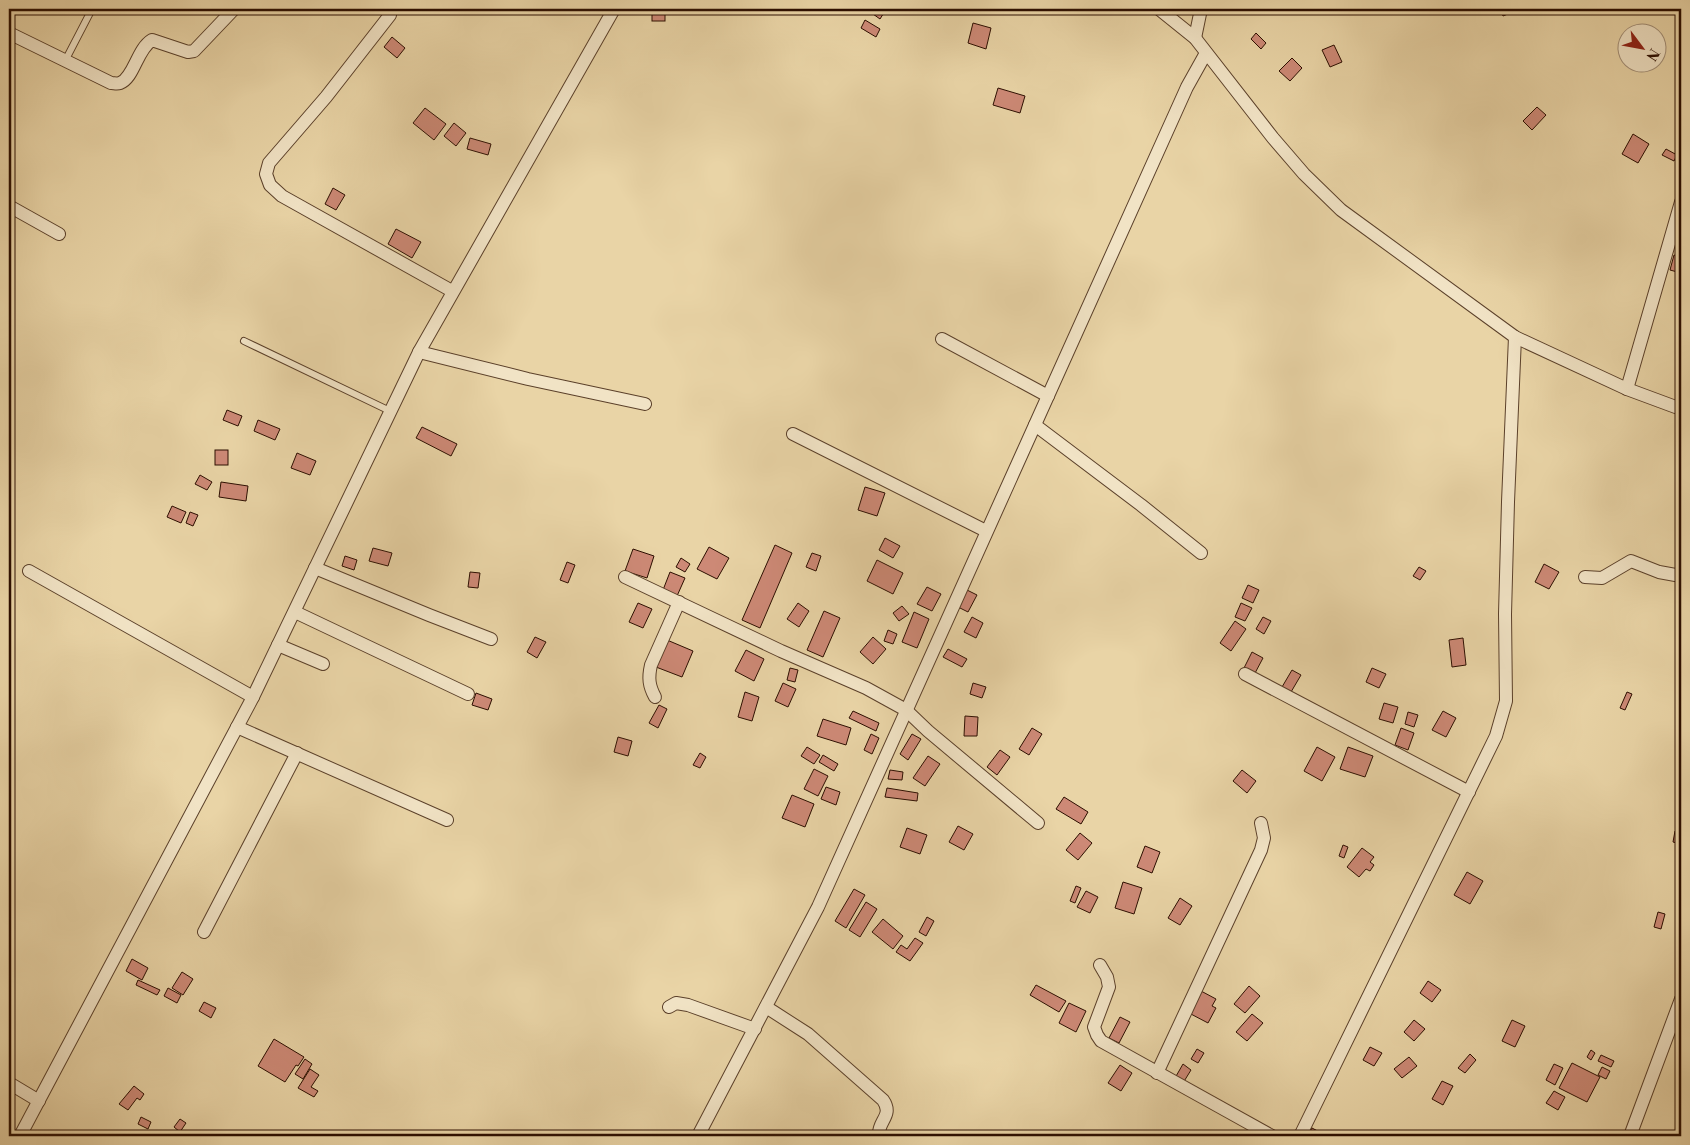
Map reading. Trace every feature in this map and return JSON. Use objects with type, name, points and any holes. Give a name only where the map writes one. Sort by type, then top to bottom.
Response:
[{"type":"street","points":[[9,33],[111,83],[119,83],[126,78],[145,44],[152,40],[188,52],[194,51],[234,9]]},
{"type":"street","points":[[20,1136],[253,697],[419,352],[614,9]]},
{"type":"street","points":[[1159,9],[1194,38],[1273,138],[1304,174],[1341,210],[1515,337],[1627,389],[1681,409]]},
{"type":"street","points":[[1194,38],[1201,9]]},
{"type":"street","points":[[390,15],[326,97],[269,163],[266,174],[270,185],[282,196],[452,291]]},
{"type":"street","points":[[698,1136],[818,907],[1187,87],[1206,53]]},
{"type":"street","points":[[1627,389],[1681,202]]},
{"type":"street","points":[[9,206],[59,234]]},
{"type":"street","points":[[1300,1136],[1496,736],[1506,701],[1505,604],[1515,337]]},
{"type":"street","points":[[942,339],[1048,396]]},
{"type":"street","points":[[419,352],[528,379],[645,404]]},
{"type":"street","points":[[1035,424],[1142,505],[1200,553]]},
{"type":"street","points":[[793,434],[986,531]]},
{"type":"street","points":[[1585,577],[1602,578],[1631,561],[1659,572],[1681,576]]},
{"type":"street","points":[[315,568],[429,615],[491,638]]},
{"type":"street","points":[[29,571],[253,697]]},
{"type":"street","points":[[625,577],[781,651],[866,688],[906,710],[936,738],[1038,823]]},
{"type":"street","points":[[656,697],[650,688],[649,675],[651,665],[678,602]]},
{"type":"street","points":[[295,612],[468,694]]},
{"type":"street","points":[[278,645],[323,664]]},
{"type":"street","points":[[1245,674],[1469,792]]},
{"type":"street","points":[[237,727],[447,820]]},
{"type":"street","points":[[204,932],[297,753]]},
{"type":"street","points":[[1156,1073],[1261,850],[1264,838],[1261,823]]},
{"type":"street","points":[[1100,965],[1107,977],[1109,987],[1094,1027],[1101,1041],[1272,1136]]},
{"type":"street","points":[[1630,1136],[1681,999]]},
{"type":"street","points":[[669,1007],[676,1003],[688,1005],[755,1029]]},
{"type":"street","points":[[766,1007],[808,1034],[883,1100],[887,1106],[887,1113],[878,1132],[879,1136]]},
{"type":"street","points":[[9,1083],[39,1101]]},
{"type":"lane","points":[[65,61],[92,9]]},
{"type":"lane","points":[[244,341],[390,410]]},
{"type":"building","points":[[652,9],[665,9],[665,21],[652,21]]},
{"type":"building","points":[[876,9],[885,11],[880,19],[873,14]]},
{"type":"building","points":[[1500,9],[1520,9],[1503,16]]},
{"type":"building","points":[[865,20],[880,29],[876,37],[861,28]]},
{"type":"building","points":[[973,23],[991,28],[986,49],[968,43]]},
{"type":"building","points":[[1256,33],[1266,43],[1261,49],[1251,39]]},
{"type":"building","points":[[392,37],[405,48],[397,58],[384,47]]},
{"type":"building","points":[[1334,45],[1342,62],[1330,67],[1322,50]]},
{"type":"building","points":[[1292,58],[1302,68],[1290,81],[1279,71]]},
{"type":"building","points":[[998,88],[1025,96],[1020,113],[993,105]]},
{"type":"building","points":[[1537,107],[1546,115],[1532,130],[1523,121]]},
{"type":"building","points":[[425,108],[446,124],[434,140],[413,123]]},
{"type":"building","points":[[454,123],[466,133],[456,146],[444,136]]},
{"type":"building","points":[[1633,134],[1649,144],[1638,163],[1622,154]]},
{"type":"building","points":[[470,138],[491,144],[488,155],[467,149]]},
{"type":"building","points":[[1666,149],[1677,155],[1674,161],[1662,155]]},
{"type":"building","points":[[333,188],[345,195],[336,210],[325,204]]},
{"type":"building","points":[[396,229],[421,242],[412,258],[388,244]]},
{"type":"building","points":[[1674,255],[1681,257],[1681,273],[1670,270]]},
{"type":"building","points":[[227,410],[242,416],[238,426],[223,420]]},
{"type":"building","points":[[258,420],[280,429],[275,440],[254,431]]},
{"type":"building","points":[[422,427],[457,444],[451,456],[416,438]]},
{"type":"building","points":[[215,450],[228,450],[228,465],[215,465]]},
{"type":"building","points":[[297,453],[316,461],[310,475],[291,468]]},
{"type":"building","points":[[200,475],[212,482],[207,490],[195,484]]},
{"type":"building","points":[[221,482],[248,486],[246,501],[219,497]]},
{"type":"building","points":[[865,487],[885,493],[877,516],[858,510]]},
{"type":"building","points":[[172,506],[186,512],[181,523],[167,517]]},
{"type":"building","points":[[190,512],[198,515],[193,526],[186,523]]},
{"type":"building","points":[[885,538],[900,546],[893,558],[879,550]]},
{"type":"building","points":[[775,545],[792,553],[760,628],[742,620]]},
{"type":"building","points":[[709,547],[729,558],[717,579],[697,569]]},
{"type":"building","points":[[373,548],[392,553],[388,566],[369,561]]},
{"type":"building","points":[[633,549],[654,556],[647,578],[625,571]]},
{"type":"building","points":[[812,553],[821,556],[816,571],[806,567]]},
{"type":"building","points":[[345,556],[357,560],[354,570],[342,566]]},
{"type":"building","points":[[681,558],[690,564],[685,572],[676,567]]},
{"type":"building","points":[[877,560],[903,573],[893,594],[867,581]]},
{"type":"building","points":[[567,562],[575,565],[568,583],[560,580]]},
{"type":"building","points":[[1544,564],[1559,572],[1549,589],[1535,582]]},
{"type":"building","points":[[1419,567],[1426,571],[1420,580],[1413,576]]},
{"type":"building","points":[[470,572],[480,573],[478,588],[468,587]]},
{"type":"building","points":[[670,572],[685,578],[677,596],[663,590]]},
{"type":"building","points":[[1248,585],[1259,590],[1253,603],[1242,598]]},
{"type":"building","points":[[927,587],[941,594],[932,611],[917,604]]},
{"type":"building","points":[[965,589],[977,595],[968,612],[956,606]]},
{"type":"building","points":[[638,603],[652,609],[643,628],[629,622]]},
{"type":"building","points":[[798,603],[809,611],[799,627],[787,619]]},
{"type":"building","points":[[1241,603],[1252,608],[1245,621],[1235,617]]},
{"type":"building","points":[[902,606],[909,614],[899,621],[893,613]]},
{"type":"building","points":[[824,611],[840,618],[823,657],[807,650]]},
{"type":"building","points":[[914,612],[929,619],[917,648],[902,642]]},
{"type":"building","points":[[972,617],[983,623],[976,638],[964,632]]},
{"type":"building","points":[[1263,617],[1271,621],[1264,634],[1256,629]]},
{"type":"building","points":[[1235,621],[1246,629],[1231,651],[1220,643]]},
{"type":"building","points":[[888,630],[897,634],[893,644],[884,641]]},
{"type":"building","points":[[535,637],[546,642],[537,658],[527,652]]},
{"type":"building","points":[[873,637],[886,649],[873,664],[860,652]]},
{"type":"building","points":[[1463,638],[1466,665],[1452,667],[1449,640]]},
{"type":"building","points":[[667,640],[693,651],[682,677],[656,667]]},
{"type":"building","points":[[948,649],[967,659],[962,667],[943,657]]},
{"type":"building","points":[[746,650],[764,659],[754,681],[735,671]]},
{"type":"building","points":[[1252,652],[1263,658],[1254,675],[1243,670]]},
{"type":"building","points":[[790,668],[798,670],[795,682],[787,680]]},
{"type":"building","points":[[1372,668],[1386,674],[1379,688],[1366,682]]},
{"type":"building","points":[[1292,670],[1301,675],[1291,692],[1282,687]]},
{"type":"building","points":[[783,683],[796,689],[788,707],[775,701]]},
{"type":"building","points":[[973,683],[986,687],[982,698],[970,694]]},
{"type":"building","points":[[745,692],[759,697],[752,721],[738,717]]},
{"type":"building","points":[[1627,692],[1632,694],[1625,710],[1620,708]]},
{"type":"building","points":[[476,693],[492,699],[488,710],[472,705]]},
{"type":"building","points":[[1384,703],[1398,707],[1393,723],[1379,719]]},
{"type":"building","points":[[659,705],[667,709],[658,728],[649,723]]},
{"type":"building","points":[[853,711],[879,723],[876,731],[849,718]]},
{"type":"building","points":[[1443,711],[1456,718],[1446,737],[1432,730]]},
{"type":"building","points":[[1408,712],[1418,715],[1414,727],[1405,724]]},
{"type":"building","points":[[965,716],[978,717],[977,736],[964,736]]},
{"type":"building","points":[[823,719],[851,728],[846,745],[817,736]]},
{"type":"building","points":[[1032,728],[1042,734],[1029,755],[1019,749]]},
{"type":"building","points":[[1401,728],[1414,733],[1408,750],[1395,745]]},
{"type":"building","points":[[871,734],[879,738],[872,754],[864,750]]},
{"type":"building","points":[[912,734],[921,739],[908,760],[900,754]]},
{"type":"building","points":[[618,737],[632,741],[628,756],[614,752]]},
{"type":"building","points":[[807,747],[820,755],[814,764],[801,756]]},
{"type":"building","points":[[1317,747],[1335,757],[1322,781],[1304,771]]},
{"type":"building","points":[[1348,747],[1373,756],[1365,777],[1340,769]]},
{"type":"building","points":[[1000,750],[1010,757],[997,775],[987,767]]},
{"type":"building","points":[[700,753],[706,757],[700,768],[693,765]]},
{"type":"building","points":[[823,755],[838,764],[834,771],[819,762]]},
{"type":"building","points":[[928,756],[940,764],[925,786],[913,778]]},
{"type":"building","points":[[814,769],[828,776],[818,796],[804,789]]},
{"type":"building","points":[[890,770],[903,772],[902,780],[888,779]]},
{"type":"building","points":[[1242,770],[1256,781],[1247,793],[1233,781]]},
{"type":"building","points":[[826,787],[840,792],[836,805],[821,799]]},
{"type":"building","points":[[887,788],[918,793],[917,801],[885,797]]},
{"type":"building","points":[[792,795],[814,804],[805,827],[782,818]]},
{"type":"building","points":[[1064,797],[1088,812],[1081,824],[1056,809]]},
{"type":"building","points":[[958,826],[973,834],[964,850],[949,842]]},
{"type":"building","points":[[907,828],[927,835],[920,854],[900,847]]},
{"type":"building","points":[[1675,831],[1681,833],[1681,844],[1673,842]]},
{"type":"building","points":[[1080,833],[1092,843],[1078,860],[1066,850]]},
{"type":"building","points":[[1343,845],[1348,847],[1344,858],[1339,856]]},
{"type":"building","points":[[1145,846],[1160,852],[1152,873],[1137,867]]},
{"type":"building","points":[[1362,848],[1374,857],[1370,862],[1374,865],[1370,871],[1366,869],[1359,877],[1347,867]]},
{"type":"building","points":[[1467,872],[1483,881],[1470,904],[1454,895]]},
{"type":"building","points":[[1123,882],[1142,888],[1134,914],[1115,908]]},
{"type":"building","points":[[1076,886],[1081,888],[1075,903],[1070,901]]},
{"type":"building","points":[[854,889],[865,895],[846,928],[835,921]]},
{"type":"building","points":[[1086,891],[1098,897],[1090,913],[1077,907]]},
{"type":"building","points":[[1180,898],[1192,906],[1180,925],[1168,918]]},
{"type":"building","points":[[866,902],[877,909],[860,937],[849,930]]},
{"type":"building","points":[[1658,912],[1665,914],[1661,929],[1654,927]]},
{"type":"building","points":[[927,917],[934,921],[926,936],[919,932]]},
{"type":"building","points":[[883,919],[903,936],[893,949],[872,932]]},
{"type":"building","points":[[915,938],[923,943],[910,961],[896,952],[901,945],[907,949]]},
{"type":"building","points":[[132,959],[148,968],[142,980],[126,971]]},
{"type":"building","points":[[182,972],[193,979],[183,995],[172,988]]},
{"type":"building","points":[[138,980],[160,990],[157,995],[136,985]]},
{"type":"building","points":[[1428,981],[1441,990],[1432,1002],[1420,993]]},
{"type":"building","points":[[1036,985],[1066,1001],[1059,1012],[1030,995]]},
{"type":"building","points":[[1249,986],[1260,996],[1245,1013],[1234,1004]]},
{"type":"building","points":[[168,988],[181,995],[177,1003],[164,996]]},
{"type":"building","points":[[1201,991],[1216,999],[1212,1006],[1216,1008],[1208,1023],[1189,1013]]},
{"type":"building","points":[[204,1002],[216,1008],[211,1018],[199,1011]]},
{"type":"building","points":[[1069,1003],[1086,1011],[1076,1032],[1059,1023]]},
{"type":"building","points":[[1252,1014],[1263,1023],[1247,1041],[1236,1032]]},
{"type":"building","points":[[1120,1017],[1130,1022],[1119,1043],[1109,1038]]},
{"type":"building","points":[[1414,1020],[1425,1029],[1414,1041],[1404,1032]]},
{"type":"building","points":[[1512,1020],[1525,1026],[1515,1047],[1502,1041]]},
{"type":"building","points":[[274,1039],[304,1057],[298,1066],[296,1065],[285,1082],[258,1066]]},
{"type":"building","points":[[1370,1047],[1382,1053],[1374,1066],[1363,1060]]},
{"type":"building","points":[[1197,1049],[1204,1053],[1198,1063],[1191,1059]]},
{"type":"building","points":[[1591,1050],[1595,1053],[1591,1060],[1587,1057]]},
{"type":"building","points":[[1470,1054],[1476,1060],[1465,1073],[1458,1068]]},
{"type":"building","points":[[1601,1055],[1614,1061],[1611,1067],[1598,1061]]},
{"type":"building","points":[[1409,1057],[1417,1066],[1402,1078],[1394,1069]]},
{"type":"building","points":[[305,1059],[312,1064],[303,1079],[295,1074]]},
{"type":"building","points":[[1572,1063],[1600,1077],[1587,1102],[1559,1088]]},
{"type":"building","points":[[1183,1064],[1191,1070],[1183,1083],[1175,1078]]},
{"type":"building","points":[[1554,1064],[1563,1068],[1555,1085],[1546,1080]]},
{"type":"building","points":[[1120,1065],[1132,1073],[1121,1091],[1108,1083]]},
{"type":"building","points":[[1602,1067],[1610,1071],[1606,1079],[1598,1075]]},
{"type":"building","points":[[310,1069],[319,1075],[311,1087],[318,1091],[314,1097],[298,1088]]},
{"type":"building","points":[[1442,1081],[1453,1086],[1443,1105],[1432,1099]]},
{"type":"building","points":[[134,1086],[144,1094],[140,1100],[137,1098],[128,1110],[119,1104]]},
{"type":"building","points":[[1554,1091],[1565,1097],[1558,1110],[1546,1103]]},
{"type":"building","points":[[141,1117],[151,1122],[148,1129],[138,1124]]},
{"type":"building","points":[[180,1119],[186,1123],[180,1132],[174,1127]]},
{"type":"building","points":[[1312,1128],[1327,1136],[1307,1136]]}]
